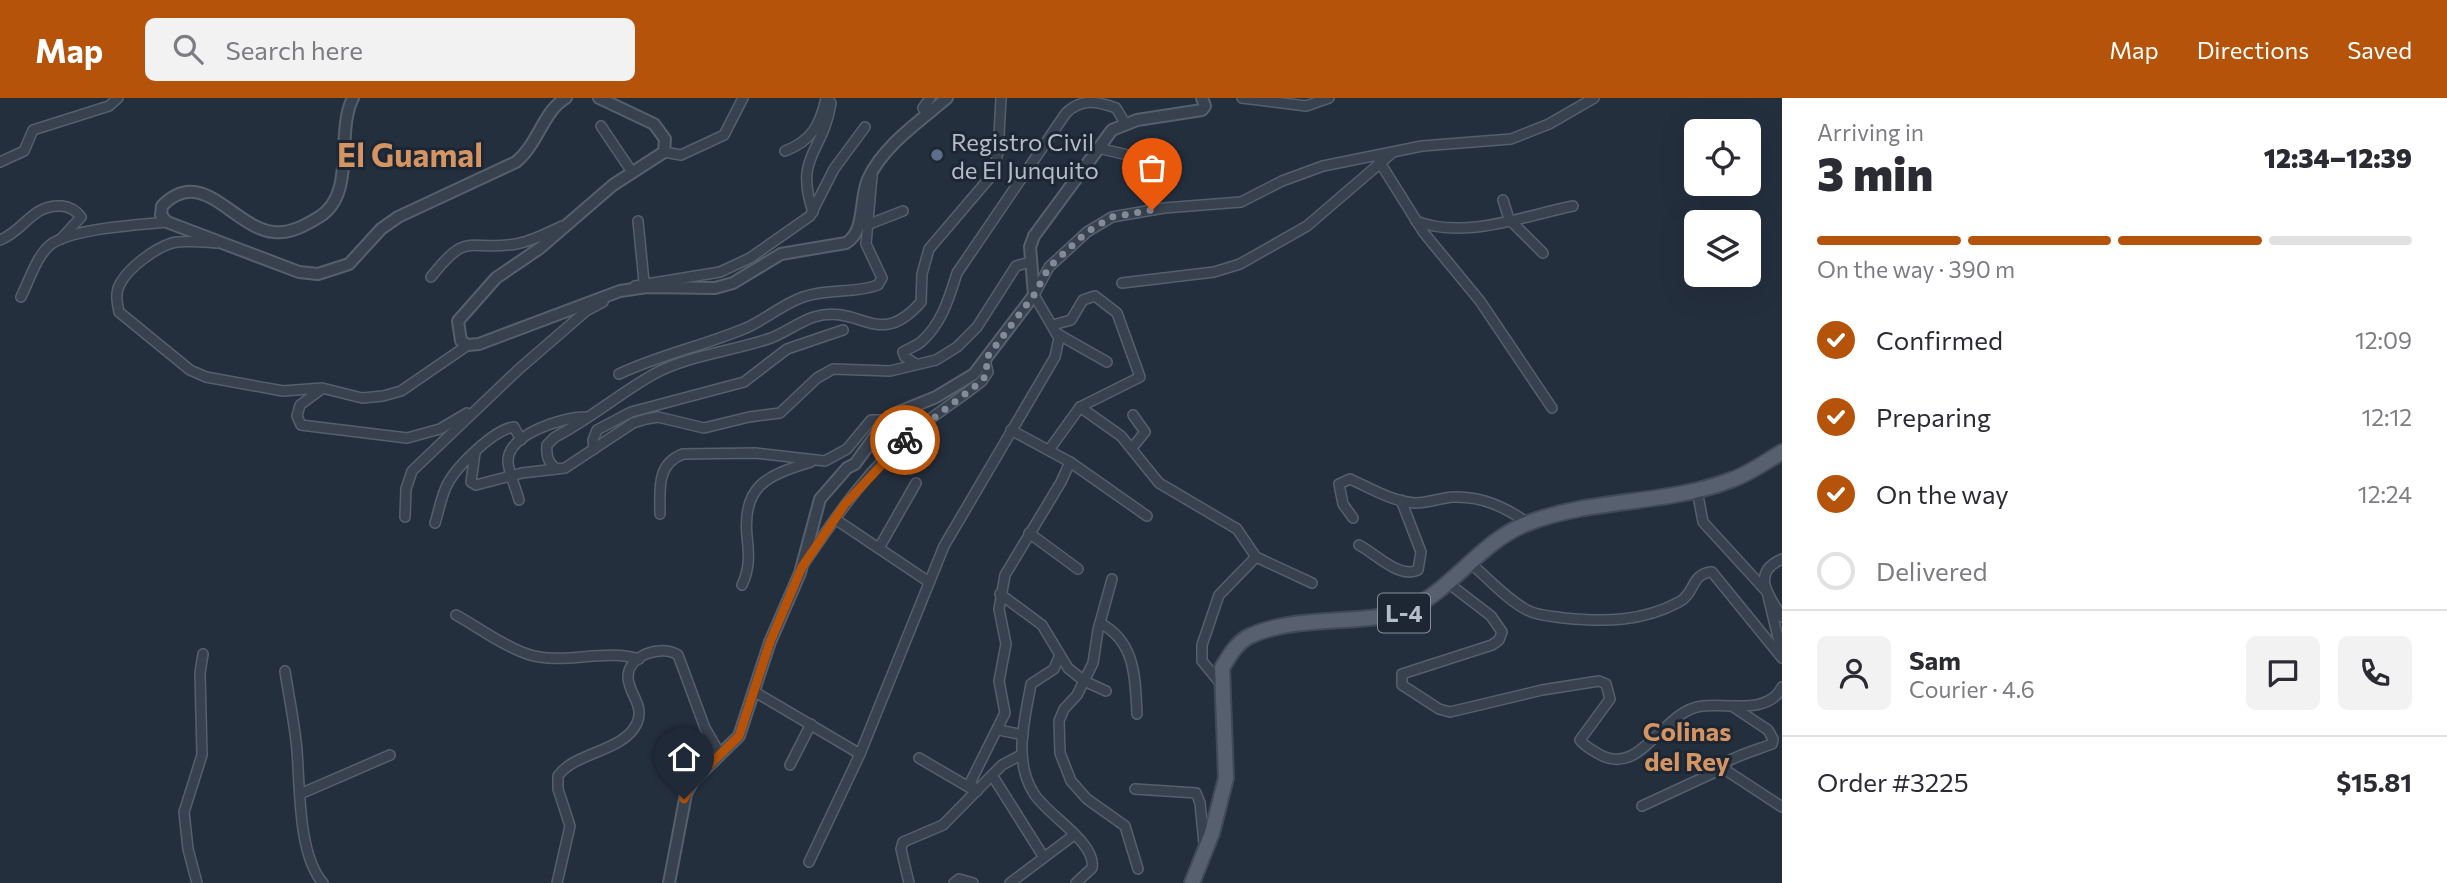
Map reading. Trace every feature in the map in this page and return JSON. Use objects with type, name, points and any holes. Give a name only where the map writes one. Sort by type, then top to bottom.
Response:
[{"type":"main road","name":"L-4","points":[[1192,883],[1205,853],[1226,778],[1220,682],[1222,668],[1229,656],[1249,636],[1278,628],[1404,612],[1422,605],[1496,539],[1528,523],[1567,510],[1697,490],[1732,480],[1782,452]]},
{"type":"street","points":[[0,162],[24,151],[33,130],[109,106],[118,98]]},
{"type":"street","points":[[167,222],[161,215],[162,206],[171,197],[186,191],[200,192],[223,204],[248,224],[276,232],[291,231],[321,216],[334,203],[340,184],[346,115],[353,98]]},
{"type":"street","points":[[61,239],[114,227],[167,222],[299,272],[318,274],[349,264],[381,229],[397,217],[516,162],[531,149],[557,103],[566,98]]},
{"type":"street","points":[[599,98],[654,124],[665,139],[664,152]]},
{"type":"street","points":[[468,345],[461,341],[458,321],[496,278],[540,248],[564,225],[632,172],[664,152],[681,155],[724,135],[743,98]]},
{"type":"street","points":[[785,151],[803,144],[815,132],[827,98]]},
{"type":"street","points":[[813,212],[804,173],[825,132],[831,103],[827,98]]},
{"type":"street","points":[[928,114],[923,108],[930,98]]},
{"type":"street","points":[[222,243],[188,241],[160,247],[127,274],[118,286],[116,299],[119,312],[190,370],[206,377],[283,391],[323,388],[362,398],[401,391],[468,345],[479,344],[593,298],[647,287],[715,288],[733,283],[781,254],[846,243],[853,239],[858,228],[865,187],[880,158],[947,98]]},
{"type":"street","points":[[556,469],[549,463],[547,445],[647,379],[685,363],[773,337],[812,318],[828,314],[876,325],[894,325],[909,315],[921,302],[922,274],[929,249],[992,175],[998,153],[1001,98]]},
{"type":"street","points":[[809,862],[860,754],[944,546],[1055,357],[1059,338],[1034,295],[1030,262],[1030,247],[1040,226],[1112,130],[1125,123],[1202,110],[1205,106],[1202,98]]},
{"type":"street","points":[[1242,98],[1290,101],[1306,106],[1329,98]]},
{"type":"street","points":[[1122,283],[1214,272],[1240,264],[1307,226],[1379,160],[1391,153],[1422,146],[1511,139],[1549,124],[1594,98]]},
{"type":"street","points":[[916,364],[905,357],[903,352],[919,344],[935,328],[949,300],[957,273],[1066,113],[1083,102],[1094,101],[1116,108],[1125,123]]},
{"type":"street","points":[[601,126],[632,172]]},
{"type":"street","points":[[405,517],[406,489],[412,471],[477,406],[586,311],[644,282],[730,269],[750,258],[813,212],[834,169],[865,127]]},
{"type":"street","points":[[1098,148],[1145,159],[1152,210]]},
{"type":"street","points":[[669,883],[686,794],[693,781],[739,736],[770,642],[802,567],[820,499],[847,468],[855,464],[888,420],[899,412],[957,386],[974,374],[1034,295],[1049,267],[1087,232],[1112,217],[1152,210],[1241,202],[1282,181],[1322,166],[1379,160]]},
{"type":"street","points":[[1379,160],[1416,221],[1479,301],[1552,408]]},
{"type":"street","points":[[619,374],[666,354],[748,327],[802,297],[878,285],[882,278],[866,244],[872,171]]},
{"type":"street","points":[[1503,200],[1509,219],[1543,253]]},
{"type":"street","points":[[0,240],[10,236],[38,209],[48,205],[68,207],[81,217],[42,255],[21,297]]},
{"type":"street","points":[[1416,221],[1448,230],[1573,206]]},
{"type":"street","points":[[867,225],[902,211]]},
{"type":"street","points":[[638,220],[644,282]]},
{"type":"street","points":[[431,277],[450,252],[464,246],[475,243],[515,244],[564,225]]},
{"type":"street","points":[[475,453],[471,482],[476,485],[512,475],[556,469],[578,461],[633,423],[658,417],[704,428],[780,413],[817,378],[833,369],[890,371],[936,360],[957,347],[977,327],[1016,266],[1030,262]]},
{"type":"street","points":[[1049,450],[1080,407],[1104,393],[1130,385],[1140,377],[1116,313],[1095,296],[1083,300],[1071,320],[1055,329]]},
{"type":"street","points":[[1055,329],[1107,362]]},
{"type":"street","points":[[594,449],[593,440],[597,430],[631,412],[744,382],[787,349],[844,331]]},
{"type":"street","points":[[647,379],[666,354]]},
{"type":"street","points":[[802,567],[835,519],[871,475],[916,429],[982,381],[988,372],[985,360]]},
{"type":"street","points":[[323,388],[300,405],[297,416],[301,425],[407,438],[440,429],[477,406]]},
{"type":"street","points":[[1080,407],[1121,436],[1159,483],[1237,529],[1256,557],[1312,583]]},
{"type":"street","points":[[1132,448],[1145,432],[1133,415]]},
{"type":"street","points":[[519,500],[508,462],[511,450],[521,440],[561,419],[587,417]]},
{"type":"street","points":[[742,585],[748,571],[748,506],[753,492],[763,481],[781,471],[836,457],[847,449],[871,420],[888,420]]},
{"type":"street","points":[[435,523],[447,484],[462,463],[504,428],[514,427],[521,440]]},
{"type":"street","points":[[1011,430],[1070,462],[1147,516]]},
{"type":"street","points":[[660,514],[660,476],[674,458],[683,454],[755,453],[812,461]]},
{"type":"street","points":[[976,791],[971,783],[1005,713],[999,681],[1006,644],[999,609],[1004,575],[1070,462]]},
{"type":"street","points":[[1353,518],[1339,493],[1343,480],[1350,478],[1401,500],[1415,503],[1452,497],[1488,502],[1504,507],[1528,523]]},
{"type":"street","points":[[879,548],[916,484]]},
{"type":"street","points":[[1697,490],[1703,522],[1767,592],[1782,617]]},
{"type":"street","points":[[1359,545],[1399,572],[1411,573],[1418,570],[1421,552],[1401,500]]},
{"type":"street","points":[[835,519],[929,582]]},
{"type":"street","points":[[1029,533],[1078,569]]},
{"type":"street","points":[[1220,682],[1202,661],[1202,645],[1219,595],[1256,557]]},
{"type":"street","points":[[1782,559],[1769,566],[1764,577],[1782,656]]},
{"type":"street","points":[[1469,562],[1526,610],[1539,615],[1610,622],[1676,604],[1686,598],[1695,579],[1703,573],[1712,572],[1782,656]]},
{"type":"street","points":[[1112,579],[1093,663],[1059,721],[1062,763],[1071,781],[1087,799],[1125,826],[1138,869]]},
{"type":"street","points":[[1448,583],[1491,616],[1502,632],[1499,640],[1492,645],[1402,674],[1402,685],[1439,709],[1450,712],[1467,710],[1542,690],[1599,681],[1606,684],[1610,699],[1580,740],[1609,760],[1633,757],[1689,709],[1764,703],[1778,696],[1782,687]]},
{"type":"street","points":[[1000,594],[1042,625],[1059,657],[1084,681],[1106,691]]},
{"type":"street","points":[[456,615],[527,654],[576,658],[612,654],[639,659]]},
{"type":"street","points":[[1100,623],[1111,629],[1127,648],[1135,672],[1137,714]]},
{"type":"street","points":[[558,883],[570,825],[558,789],[558,776],[566,768],[616,743],[636,726],[639,707],[628,676],[631,666],[639,659],[659,649],[670,649],[678,654],[705,729],[720,754]]},
{"type":"street","points":[[197,883],[188,849],[184,812],[201,755],[200,673],[203,654]]},
{"type":"street","points":[[1059,657],[1054,669],[1031,684],[1021,755],[1033,793],[1090,851],[1093,863],[1076,883]]},
{"type":"street","points":[[285,671],[297,749],[306,840],[323,883]]},
{"type":"street","points":[[755,692],[860,754]]},
{"type":"street","points":[[1642,806],[1726,767],[1730,759],[1739,759],[1772,744],[1773,738],[1768,730],[1731,705]]},
{"type":"street","points":[[790,765],[811,724]]},
{"type":"street","points":[[999,730],[1023,735]]},
{"type":"street","points":[[300,794],[390,755]]},
{"type":"street","points":[[909,883],[901,849],[903,842],[943,825],[1010,758],[1021,755]]},
{"type":"street","points":[[919,758],[976,791]]},
{"type":"street","points":[[1726,767],[1727,771],[1782,807]]},
{"type":"street","points":[[992,775],[1043,856]]},
{"type":"street","points":[[1135,789],[1196,793],[1200,803],[1205,853]]},
{"type":"street","points":[[1010,883],[1074,835]]},
{"type":"street","points":[[954,883],[958,879],[973,883]]},
{"type":"way so far","points":[[905,440],[982,381],[988,372],[985,360],[1034,295],[1049,267],[1087,232],[1112,217],[1152,210]]},
{"type":"place","name":"Registro Civil de El Junquito","points":[[937,155]]},
{"type":"district","name":"El Guamal","points":[[410,154]]},
{"type":"district","name":"Colinas del Rey","points":[[1687,745]]},
{"type":"route","points":[[684,799],[693,781],[720,754],[729,749],[739,736],[770,642],[802,567],[845,504],[905,440]]}]
